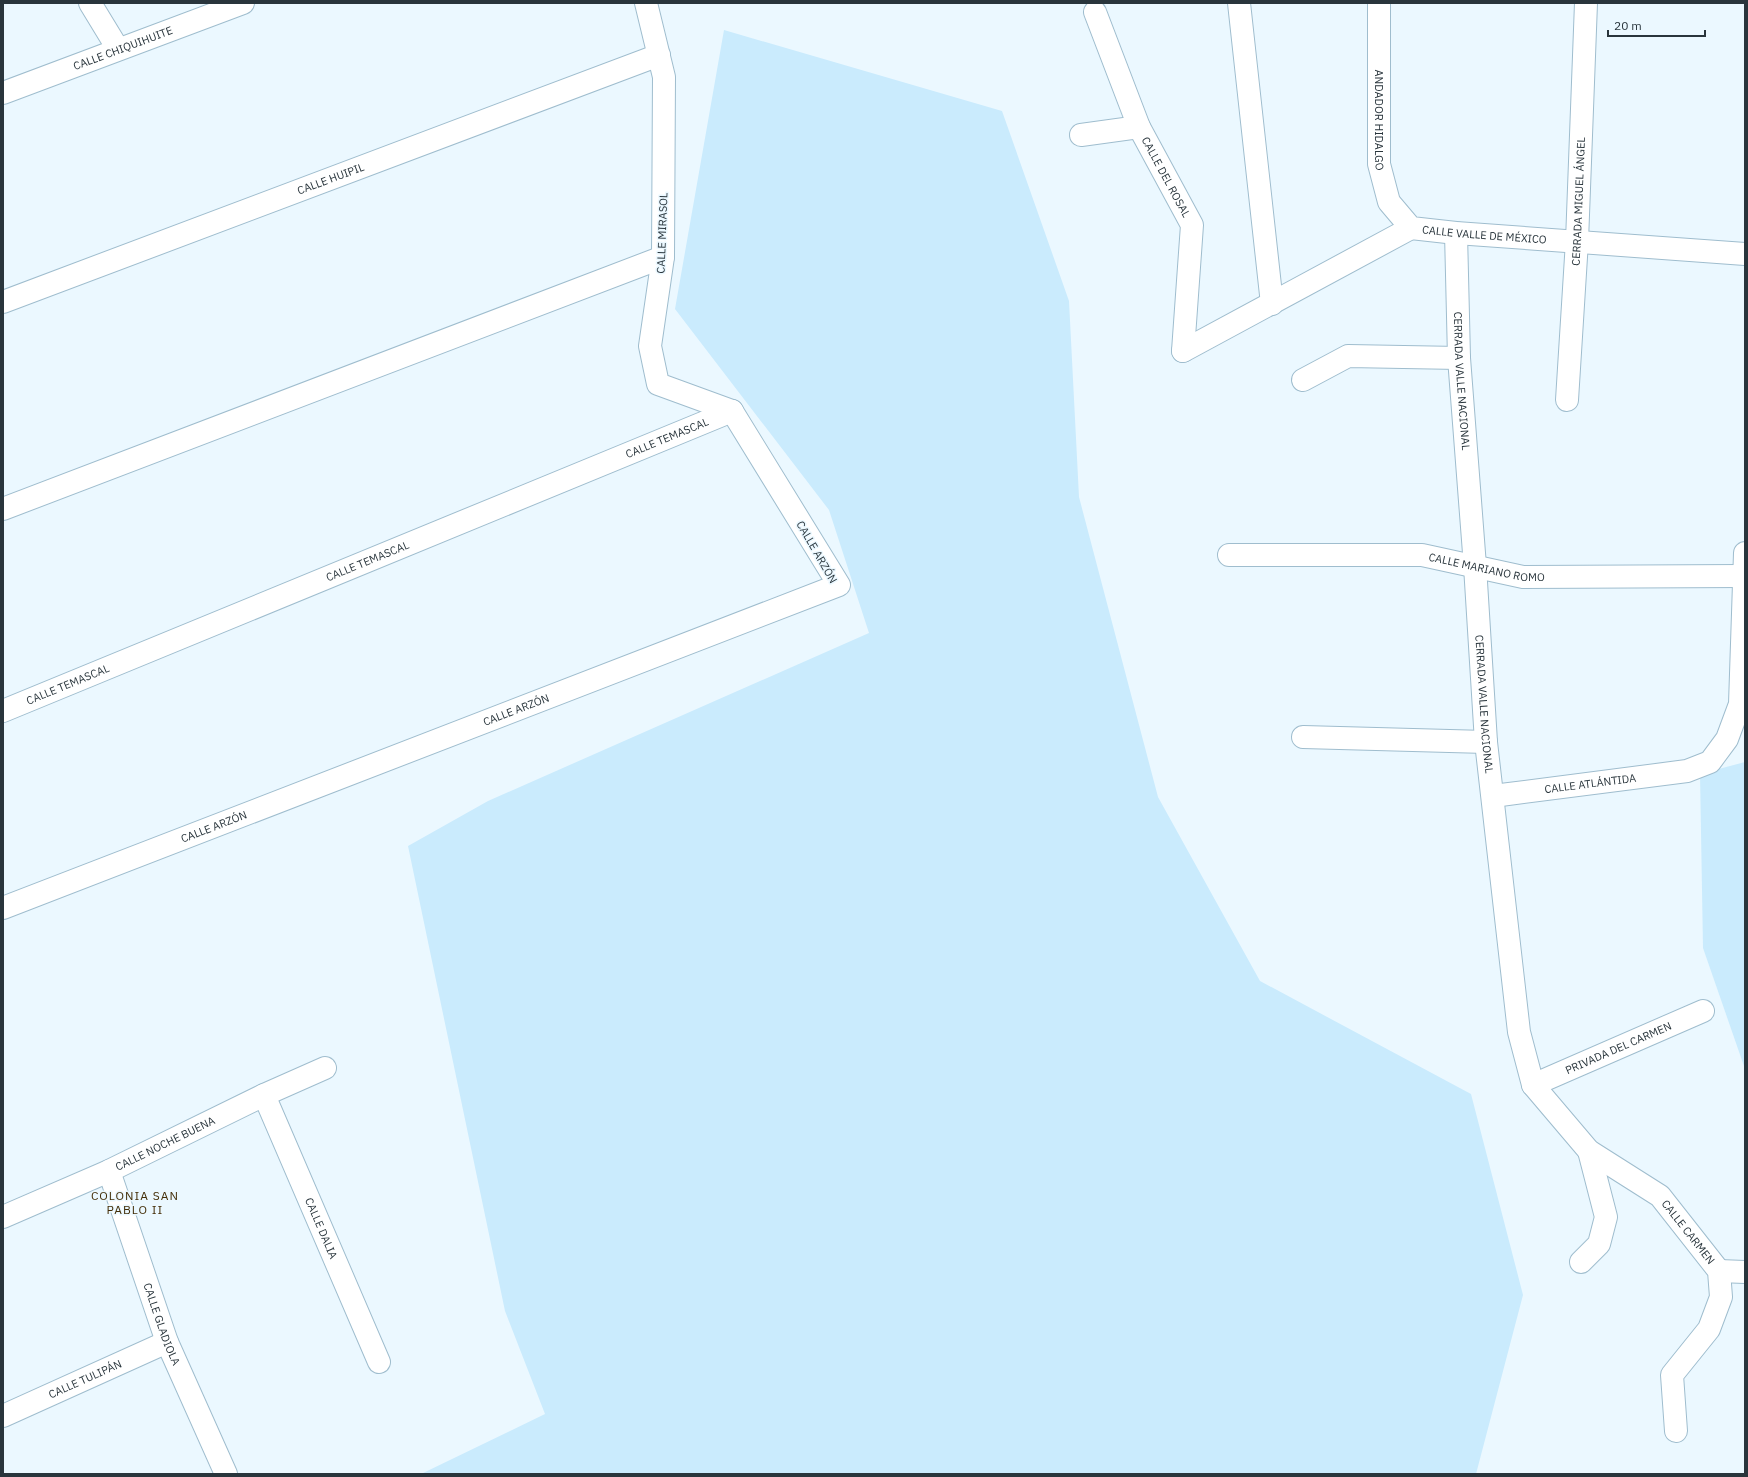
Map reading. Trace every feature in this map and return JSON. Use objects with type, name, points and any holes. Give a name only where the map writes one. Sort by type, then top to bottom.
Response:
[{"type":"street","points":[[90,3],[118,49]]},
{"type":"street","name":"CALLE CHIQUIHUITE","points":[[3,93],[243,3]]},
{"type":"street","name":"CALLE MIRASOL","points":[[646,3],[664,77],[663,257],[650,346],[658,384],[732,411]]},
{"type":"street","points":[[1239,3],[1272,304]]},
{"type":"street","name":"ANDADOR HIDALGO","points":[[1379,3],[1379,164],[1389,202],[1412,228]]},
{"type":"street","name":"CERRADA MIGUEL ÁNGEL","points":[[1567,400],[1577,242],[1586,3]]},
{"type":"street","name":"CALLE DEL ROSAL","points":[[1095,12],[1139,127],[1192,225],[1182,351]]},
{"type":"street","name":"CALLE HUIPIL","points":[[3,302],[659,55]]},
{"type":"street","points":[[1081,135],[1139,127]]},
{"type":"street","name":"CALLE VALLE DE MÉXICO","points":[[1182,351],[1412,228],[1456,233],[1745,254]]},
{"type":"street","name":"CERRADA VALLE NACIONAL","points":[[1456,233],[1459,358],[1475,566],[1486,742],[1493,796],[1504,914],[1519,1032],[1533,1085],[1589,1151]]},
{"type":"street","points":[[3,509],[663,257]]},
{"type":"street","points":[[1303,380],[1348,356],[1459,358]]},
{"type":"street","name":"CALLE TEMASCAL","points":[[3,711],[732,411]]},
{"type":"street","name":"CALLE ARZÓN","points":[[3,908],[838,585],[732,411]]},
{"type":"street","name":"CALLE ATLÁNTIDA","points":[[1493,796],[1688,771],[1710,762],[1727,740],[1740,704],[1745,554]]},
{"type":"street","name":"CALLE MARIANO ROMO","points":[[1228,555],[1422,555],[1523,577],[1744,576]]},
{"type":"street","points":[[1303,737],[1486,742]]},
{"type":"street","name":"PRIVADA DEL CARMEN","points":[[1533,1085],[1703,1011]]},
{"type":"street","name":"CALLE NOCHE BUENA","points":[[3,1216],[109,1171],[264,1095],[325,1068]]},
{"type":"street","name":"CALLE DALIA","points":[[264,1095],[378,1362]]},
{"type":"street","points":[[1581,1262],[1599,1244],[1606,1216],[1589,1151]]},
{"type":"street","name":"CALLE CARMEN","points":[[1589,1151],[1660,1196],[1719,1271],[1721,1297],[1709,1328],[1672,1375],[1676,1431]]},
{"type":"street","name":"CALLE GLADIOLA","points":[[109,1171],[168,1342],[226,1474]]},
{"type":"street","points":[[1719,1271],[1745,1272]]},
{"type":"street","name":"CALLE TULIPÁN","points":[[3,1416],[168,1342]]},
{"type":"shaded area","points":[[724,30],[1002,111],[1069,301],[1079,497],[1158,797],[1260,981],[1471,1094],[1523,1295],[1476,1474],[421,1474],[545,1414],[505,1311],[408,846],[488,801],[869,633],[829,510],[675,309]]},
{"type":"shaded area","points":[[1745,762],[1745,1069],[1703,948],[1700,774]]},
{"type":"district","name":"COLONIA SAN PABLO II","points":[[135,1203]]}]
